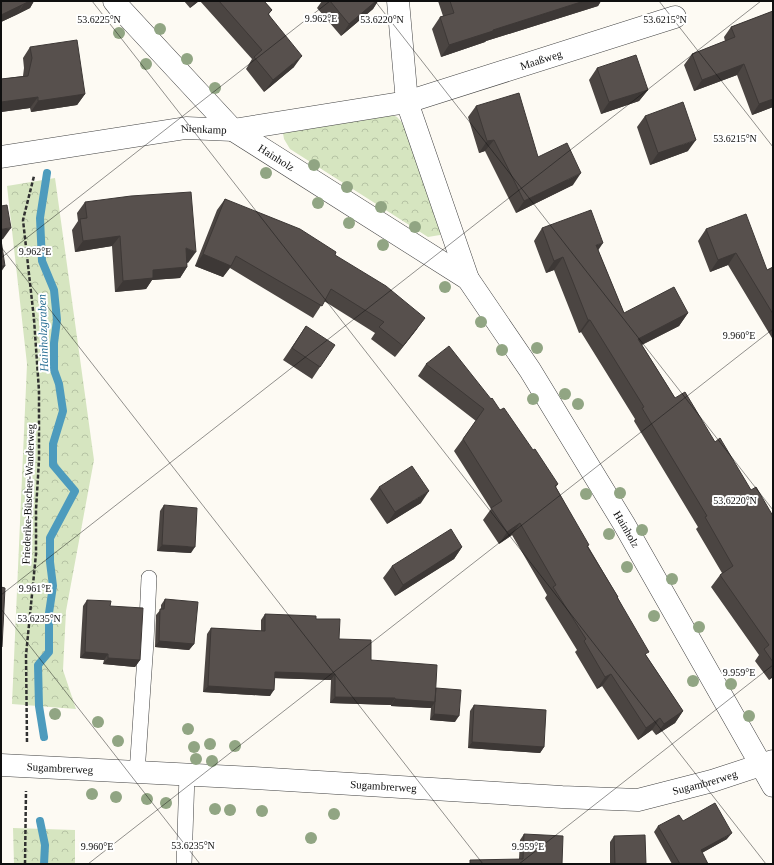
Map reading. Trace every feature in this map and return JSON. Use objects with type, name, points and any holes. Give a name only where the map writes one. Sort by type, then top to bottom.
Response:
[{"type":"street","name":"Hainholz","points":[[114,1],[233,130],[468,279]]},
{"type":"street","name":"Hainholz","points":[[398,1],[407,102],[468,279],[530,370],[624,524],[767,763],[773,786]]},
{"type":"street","name":"Maaßweg","points":[[407,102],[675,17]]},
{"type":"street","name":"Nienkamp","points":[[1,157],[186,128],[233,130],[407,102]]},
{"type":"street","name":"Sugambrerweg","points":[[1,765],[254,778],[555,797],[638,800],[712,781],[767,763]]},
{"type":"lane","points":[[137,773],[149,578]]},
{"type":"lane","points":[[184,864],[187,775]]},
{"type":"path","name":"Friederike-Büscher-Wanderweg","points":[[25,864],[27,767],[26,655],[36,554],[36,510],[39,460],[39,391],[34,319],[23,220],[41,151]]},
{"type":"green space","points":[[388,113],[397,117],[406,127],[442,225],[440,235],[428,237],[290,149],[284,139],[283,133]]},
{"type":"green space","points":[[55,178],[94,460],[66,611],[63,670],[76,709],[12,704],[27,364],[7,186]]},
{"type":"green space","points":[[13,828],[75,830],[75,864],[14,864]]},
{"type":"building","points":[[1,1],[30,1],[1,15]]},
{"type":"building","points":[[219,1],[264,1],[272,10],[268,14],[302,56],[273,80],[254,57],[262,50]]},
{"type":"building","points":[[330,1],[376,1],[349,24]]},
{"type":"building","points":[[450,1],[584,1],[449,45],[440,17],[454,13]]},
{"type":"building","points":[[773,11],[773,99],[759,104],[744,64],[702,80],[692,54],[735,37],[731,27]]},
{"type":"building","points":[[77,40],[85,94],[38,101],[38,97],[1,102],[1,79],[28,76],[32,58],[30,47]]},
{"type":"building","points":[[636,55],[648,90],[609,102],[597,68]]},
{"type":"building","points":[[519,93],[538,157],[567,143],[581,173],[524,201],[494,140],[487,141],[476,106]]},
{"type":"building","points":[[683,102],[696,140],[658,153],[645,116]]},
{"type":"building","points":[[191,192],[196,252],[186,248],[187,267],[153,270],[153,278],[123,281],[120,236],[83,241],[80,219],[87,218],[85,202],[131,196]]},
{"type":"building","points":[[225,199],[300,229],[336,252],[335,255],[386,286],[425,318],[403,346],[379,327],[384,322],[331,289],[322,306],[236,256],[231,266],[203,254]]},
{"type":"building","points":[[7,205],[11,228],[1,229],[1,206]]},
{"type":"building","points":[[591,210],[603,243],[596,245],[624,313],[674,287],[688,313],[638,339],[675,398],[685,392],[715,442],[720,438],[751,490],[756,487],[773,516],[773,662],[764,649],[769,645],[720,575],[733,566],[705,517],[707,516],[642,408],[644,407],[590,320],[588,320],[563,257],[554,261],[542,228]]},
{"type":"building","points":[[746,214],[767,270],[773,267],[773,314],[736,253],[718,260],[706,229]]},
{"type":"building","points":[[1,240],[5,266],[1,266]]},
{"type":"building","points":[[306,326],[335,345],[320,367],[292,348]]},
{"type":"building","points":[[449,346],[491,399],[492,398],[500,410],[504,408],[533,450],[535,449],[558,484],[555,486],[589,545],[587,546],[649,652],[645,654],[683,711],[664,724],[660,718],[646,728],[611,674],[605,677],[584,641],[586,639],[553,587],[556,585],[520,523],[507,532],[491,508],[502,501],[463,439],[484,409],[426,364]]},
{"type":"building","points":[[412,466],[429,491],[395,512],[379,487]]},
{"type":"building","points":[[164,505],[197,508],[195,547],[162,545]]},
{"type":"building","points":[[451,529],[462,547],[403,585],[392,566]]},
{"type":"building","points":[[1,587],[5,588],[2,647],[1,647]]},
{"type":"building","points":[[165,599],[198,602],[194,644],[159,641],[160,609],[164,609]]},
{"type":"building","points":[[87,600],[111,601],[110,606],[143,608],[140,660],[108,658],[108,654],[85,652]]},
{"type":"building","points":[[265,614],[316,616],[316,619],[340,619],[339,639],[371,640],[371,660],[437,665],[435,702],[395,698],[335,697],[335,674],[275,672],[274,690],[208,686],[211,628],[265,631]]},
{"type":"building","points":[[436,688],[461,690],[459,716],[434,714]]},
{"type":"building","points":[[474,705],[546,710],[544,747],[472,742]]},
{"type":"building","points":[[715,803],[732,833],[701,850],[708,864],[680,864],[658,826],[679,815],[683,821]]},
{"type":"building","points":[[524,834],[563,836],[562,864],[470,864],[470,860],[523,859]]},
{"type":"building","points":[[645,835],[646,864],[615,864],[614,836]]},
{"type":"waterway","name":"Hainholzgraben","points":[[44,737],[39,706],[38,665],[49,652],[49,613],[53,586],[50,562],[50,538],[75,491],[53,465],[53,444],[63,411],[59,384],[54,370],[54,343],[57,320],[54,290],[42,261],[40,218],[47,173]]},
{"type":"waterway","name":"Hainholzgraben","points":[[40,821],[45,845],[44,864]]}]
